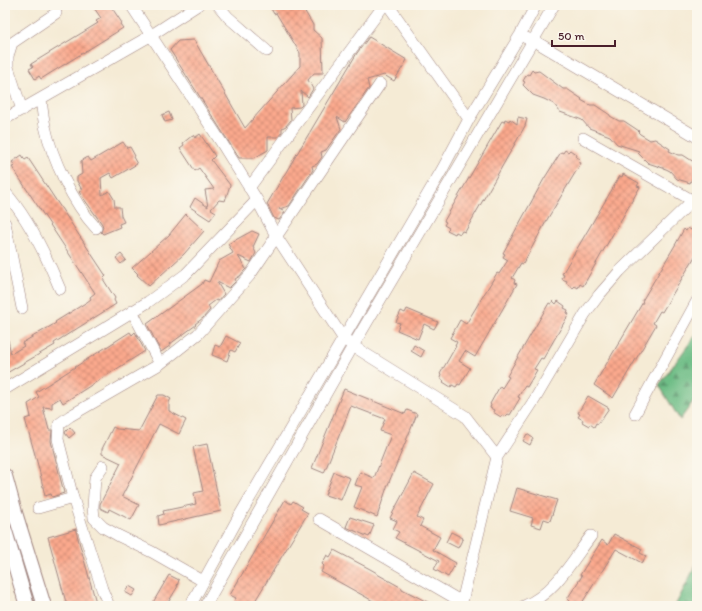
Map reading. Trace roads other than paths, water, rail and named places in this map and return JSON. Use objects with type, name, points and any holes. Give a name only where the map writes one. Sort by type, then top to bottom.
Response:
[{"type":"main road","points":[[5,476],[44,606]]},
{"type":"main road","points":[[5,531],[27,606]]},
{"type":"street","points":[[131,5],[221,142],[257,200],[276,236],[343,338],[353,346],[465,416],[497,456]]},
{"type":"street","points":[[5,120],[150,36],[198,5]]},
{"type":"street","points":[[218,5],[228,17],[267,51]]},
{"type":"street","points":[[249,188],[384,5]]},
{"type":"street","points":[[388,5],[469,119]]},
{"type":"street","points":[[190,606],[237,520],[443,168],[469,119],[520,35],[536,5]]},
{"type":"street","points":[[205,606],[353,346],[554,5]]},
{"type":"street","points":[[22,110],[8,67],[8,56],[12,43],[56,14]]},
{"type":"street","points":[[520,35],[533,40],[697,137]]},
{"type":"street","points":[[109,606],[102,589],[73,498],[58,439],[59,424],[70,416],[160,364],[198,334],[250,275],[380,84]]},
{"type":"street","points":[[41,99],[45,127],[53,153],[69,190],[96,228]]},
{"type":"street","points":[[318,519],[461,604],[497,456],[535,399],[588,309],[620,271],[694,202],[584,138]]},
{"type":"street","points":[[5,192],[31,230],[48,261],[60,289]]},
{"type":"street","points":[[5,389],[132,311],[186,274],[257,200]]},
{"type":"street","points":[[5,223],[22,308]]},
{"type":"street","points":[[635,414],[697,301]]},
{"type":"street","points":[[132,311],[160,364]]},
{"type":"street","points":[[103,466],[95,478],[93,507],[94,518],[103,527],[203,581]]},
{"type":"street","points":[[38,508],[73,498]]},
{"type":"street","points":[[524,606],[535,602],[553,586],[591,536]]}]
